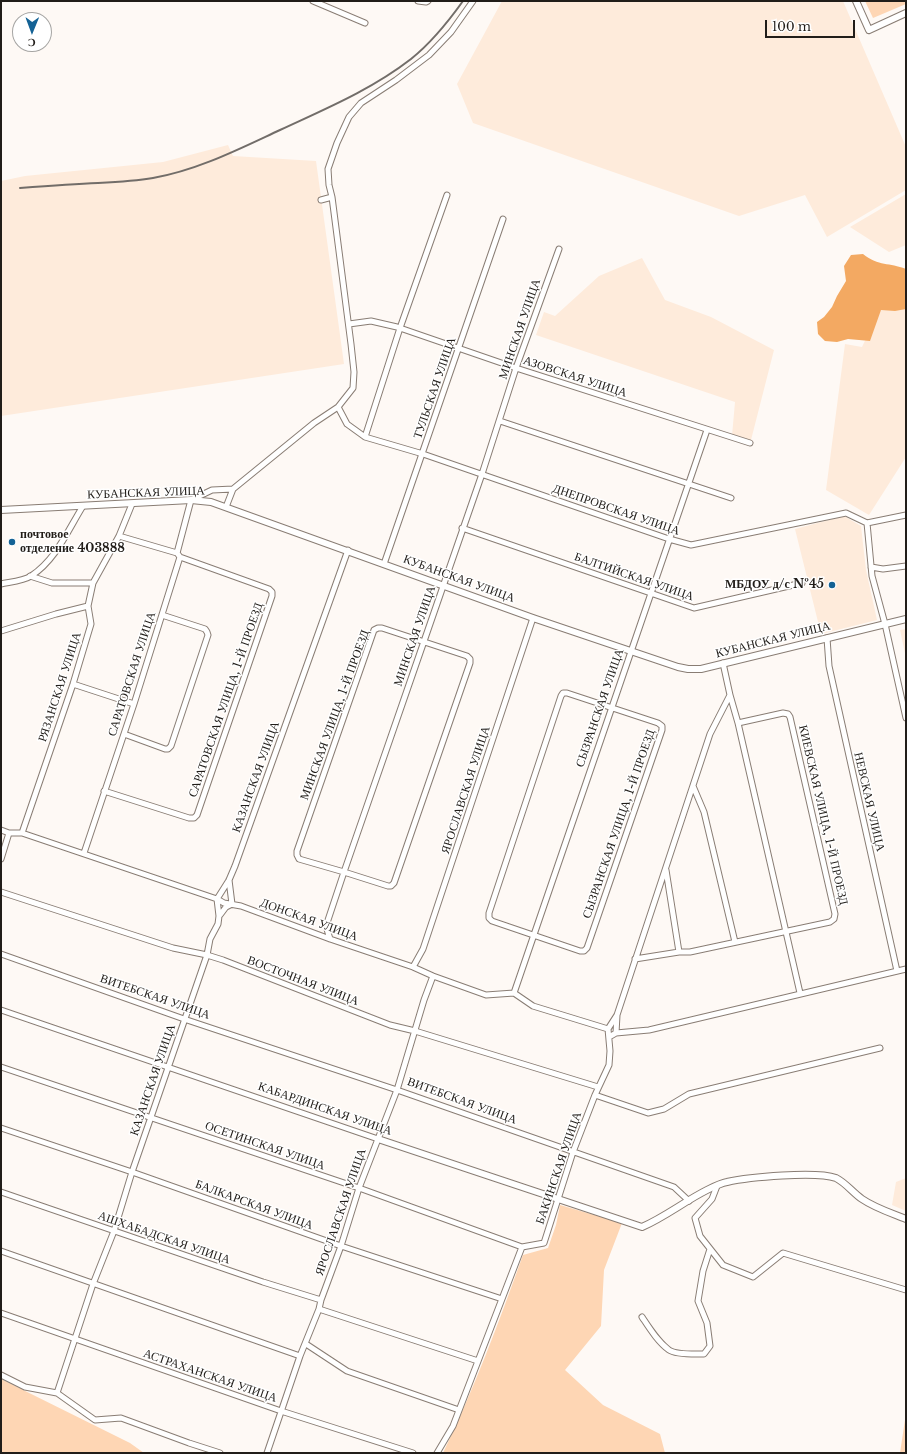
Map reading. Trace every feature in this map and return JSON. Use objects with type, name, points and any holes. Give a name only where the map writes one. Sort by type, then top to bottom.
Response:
[{"type":"street","points":[[313,1],[365,23]]},
{"type":"street","points":[[418,1],[428,1]]},
{"type":"street","points":[[226,507],[233,489],[314,423],[338,407],[352,388],[354,372],[349,324],[332,197],[329,185],[328,169],[336,143],[349,117],[362,103],[429,55],[451,32],[474,1]]},
{"type":"street","points":[[856,1],[869,30],[906,14]]},
{"type":"street","points":[[364,437],[400,328],[447,195]]},
{"type":"street","points":[[321,200],[332,197]]},
{"type":"street","name":"ТУЛЬСКАЯ УЛИЦА","points":[[384,564],[504,219]]},
{"type":"street","name":"МИНСКАЯ УЛИЦА","points":[[330,939],[326,926],[462,528],[482,474],[516,368],[559,249]]},
{"type":"street","name":"АЗОВСКАЯ УЛИЦА","points":[[349,324],[371,320],[400,328],[516,368],[750,443]]},
{"type":"street","name":"ДНЕПРОВСКАЯ УЛИЦА","points":[[338,407],[346,424],[364,437],[423,454],[669,539],[691,545],[846,513],[867,523]]},
{"type":"street","points":[[500,421],[731,498]]},
{"type":"street","name":"СЫЗРАНСКАЯ УЛИЦА","points":[[514,993],[707,430]]},
{"type":"street","points":[[191,500],[212,490],[233,489]]},
{"type":"street","name":"КУБАНСКАЯ УЛИЦА","points":[[1,510],[191,500],[211,502],[348,550],[533,618],[688,669],[701,668],[906,619]]},
{"type":"street","name":"САРАТОВСКАЯ УЛИЦА","points":[[84,853],[162,616],[191,500]]},
{"type":"street","name":"РЯЗАНСКАЯ УЛИЦА","points":[[22,833],[73,684],[90,624],[88,606],[93,583],[119,536],[132,504]]},
{"type":"street","points":[[1,584],[30,576],[48,561],[62,542],[83,506]]},
{"type":"street","points":[[906,515],[867,523],[873,582],[885,624],[906,718]]},
{"type":"street","name":"БАЛТИЙСКАЯ УЛИЦА","points":[[462,528],[694,608],[802,583]]},
{"type":"street","points":[[119,536],[178,555]]},
{"type":"street","name":"КАЗАНСКАЯ УЛИЦА","points":[[217,899],[229,880],[235,866],[348,550]]},
{"type":"street","name":"САРАТОВСКАЯ УЛИЦА, 1-Й ПРОЕЗД","points":[[104,791],[189,818],[194,818],[197,814],[272,596],[272,592],[269,589],[178,555]]},
{"type":"street","points":[[871,567],[883,569],[906,566]]},
{"type":"street","points":[[30,576],[52,583],[93,583]]},
{"type":"street","points":[[1,631],[88,606]]},
{"type":"street","points":[[124,734],[165,749],[168,749],[171,746],[208,635],[205,629],[162,616]]},
{"type":"street","name":"ЯРОСЛАВСКАЯ УЛИЦА","points":[[413,967],[423,949],[533,618]]},
{"type":"street","name":"МИНСКАЯ УЛИЦА, 1-Й ПРОЕЗД","points":[[382,628],[467,656],[470,659],[470,663],[394,883],[391,886],[388,886],[344,872],[299,859],[297,856],[297,851],[374,630],[382,628]]},
{"type":"street","name":"НЕВСКАЯ УЛИЦА","points":[[827,638],[829,666],[897,971]]},
{"type":"street","points":[[722,663],[738,724],[800,993]]},
{"type":"street","points":[[73,684],[134,704]]},
{"type":"street","name":"СЫЗРАНСКАЯ УЛИЦА, 1-Й ПРОЕЗД","points":[[563,693],[567,693],[658,723],[662,726],[660,738],[587,948],[584,951],[580,951],[534,936],[492,921],[489,918],[489,913],[561,696],[563,693]]},
{"type":"street","points":[[616,1032],[617,1015],[710,734],[730,694]]},
{"type":"street","name":"КИЕВСКАЯ УЛИЦА, 1-Й ПРОЕЗД","points":[[635,959],[679,952],[690,952],[830,922],[834,919],[835,914],[790,717],[788,714],[783,713],[738,724]]},
{"type":"street","points":[[693,786],[704,812],[735,942]]},
{"type":"street","name":"ДОНСКАЯ УЛИЦА","points":[[1,830],[9,833],[22,833],[217,899],[224,903],[241,906],[330,939],[413,967],[433,976],[486,995],[514,993]]},
{"type":"street","points":[[1,859],[9,833]]},
{"type":"street","points":[[666,870],[679,952]]},
{"type":"street","points":[[220,916],[226,907],[232,904],[229,880]]},
{"type":"street","name":"ВОСТОЧНАЯ УЛИЦА","points":[[1,892],[173,948],[223,960],[390,1025],[415,1031],[598,1087]]},
{"type":"street","points":[[217,899],[220,916]]},
{"type":"street","name":"КАЗАНСКАЯ УЛИЦА","points":[[57,1394],[93,1284],[114,1231],[132,1172],[169,1067],[208,946],[220,916]]},
{"type":"street","name":"ВИТЕБСКАЯ УЛИЦА","points":[[1,954],[184,1019],[397,1090],[674,1187],[689,1201]]},
{"type":"street","points":[[609,1037],[616,1032],[649,1030],[906,968]]},
{"type":"street","name":"ЯРОСЛАВСКАЯ УЛИЦА","points":[[267,1453],[300,1356],[320,1309],[321,1300],[341,1246],[359,1188],[397,1090],[424,1000],[433,976]]},
{"type":"street","points":[[514,993],[533,1006],[608,1029],[617,1015]]},
{"type":"street","name":"КАБАРДИНСКАЯ УЛИЦА","points":[[1,1010],[642,1228],[658,1221],[689,1201]]},
{"type":"street","name":"БАКИНСКАЯ УЛИЦА","points":[[522,1247],[544,1243],[573,1152],[598,1087],[609,1065],[610,1051],[608,1029]]},
{"type":"street","points":[[595,1095],[648,1113],[664,1109],[689,1094],[880,1048]]},
{"type":"street","name":"ОСЕТИНСКАЯ УЛИЦА","points":[[1,1067],[359,1188],[522,1247]]},
{"type":"street","name":"БАЛКАРСКАЯ УЛИЦА","points":[[1,1128],[132,1172],[341,1246],[502,1299]]},
{"type":"street","points":[[689,1201],[706,1190],[726,1182],[802,1175],[828,1176],[844,1183],[863,1200],[873,1206],[906,1219]]},
{"type":"street","points":[[717,1186],[712,1199],[695,1218],[700,1236],[723,1265],[753,1277],[783,1253],[906,1290]]},
{"type":"street","name":"АШХАБАДСКАЯ УЛИЦА","points":[[1,1192],[263,1282],[321,1300]]},
{"type":"street","points":[[437,1453],[453,1426],[522,1247]]},
{"type":"street","points":[[642,1318],[655,1337],[670,1351],[690,1354],[704,1354],[710,1346],[706,1323],[698,1301],[703,1271],[710,1249]]},
{"type":"street","points":[[1,1251],[300,1356]]},
{"type":"street","points":[[320,1309],[478,1361]]},
{"type":"street","name":"АСТРАХАНСКАЯ УЛИЦА","points":[[1,1313],[281,1411],[413,1453]]},
{"type":"street","points":[[306,1344],[348,1371],[459,1410]]},
{"type":"street","points":[[1,1375],[25,1387],[57,1394],[95,1420],[121,1418],[220,1453]]},
{"type":"shaded area","points":[[502,1],[843,1],[906,147],[906,190],[827,237],[805,195],[739,216],[473,123],[457,84]]},
{"type":"shaded area","points":[[865,1],[906,1],[906,4],[873,18]]},
{"type":"shaded area","points":[[228,145],[233,156],[316,161],[344,364],[1,416],[1,181],[25,176],[163,162]]},
{"type":"shaded area","points":[[906,194],[906,245],[889,252],[850,227]]},
{"type":"shaded area","points":[[863,254],[879,263],[906,269],[906,309],[895,311],[881,310],[870,341],[848,339],[837,342],[825,341],[818,334],[817,322],[824,317],[832,307],[846,281],[844,266],[851,255]]},
{"type":"shaded area","points":[[642,258],[665,300],[711,317],[774,350],[751,440],[732,436],[735,402],[536,335],[544,312],[555,316],[599,276]]},
{"type":"shaded area","points":[[906,304],[906,457],[869,515],[826,490],[845,344],[862,347],[881,307]]},
{"type":"shaded area","points":[[844,516],[861,526],[866,570],[877,620],[821,634],[795,529]]},
{"type":"shaded area","points":[[906,629],[906,658],[900,630]]},
{"type":"shaded area","points":[[906,1178],[906,1211],[892,1205],[896,1182]]},
{"type":"shaded area","points":[[560,1205],[622,1223],[604,1270],[601,1326],[565,1370],[603,1405],[660,1434],[665,1453],[443,1453],[486,1355],[523,1255],[548,1248],[556,1225]]},
{"type":"shaded area","points":[[1,1379],[130,1443],[144,1453],[1,1453]]},
{"type":"shaded area","points":[[906,1413],[906,1453],[900,1453]]},
{"type":"railway","points":[[20,188],[146,179],[186,170],[218,158],[364,90],[396,70],[411,59],[432,39],[463,1]]},
{"type":"place","name":"почтовое отделение 403888","points":[[12,542]]},
{"type":"place","name":"МБДОУ д/с №45","points":[[832,585]]}]
